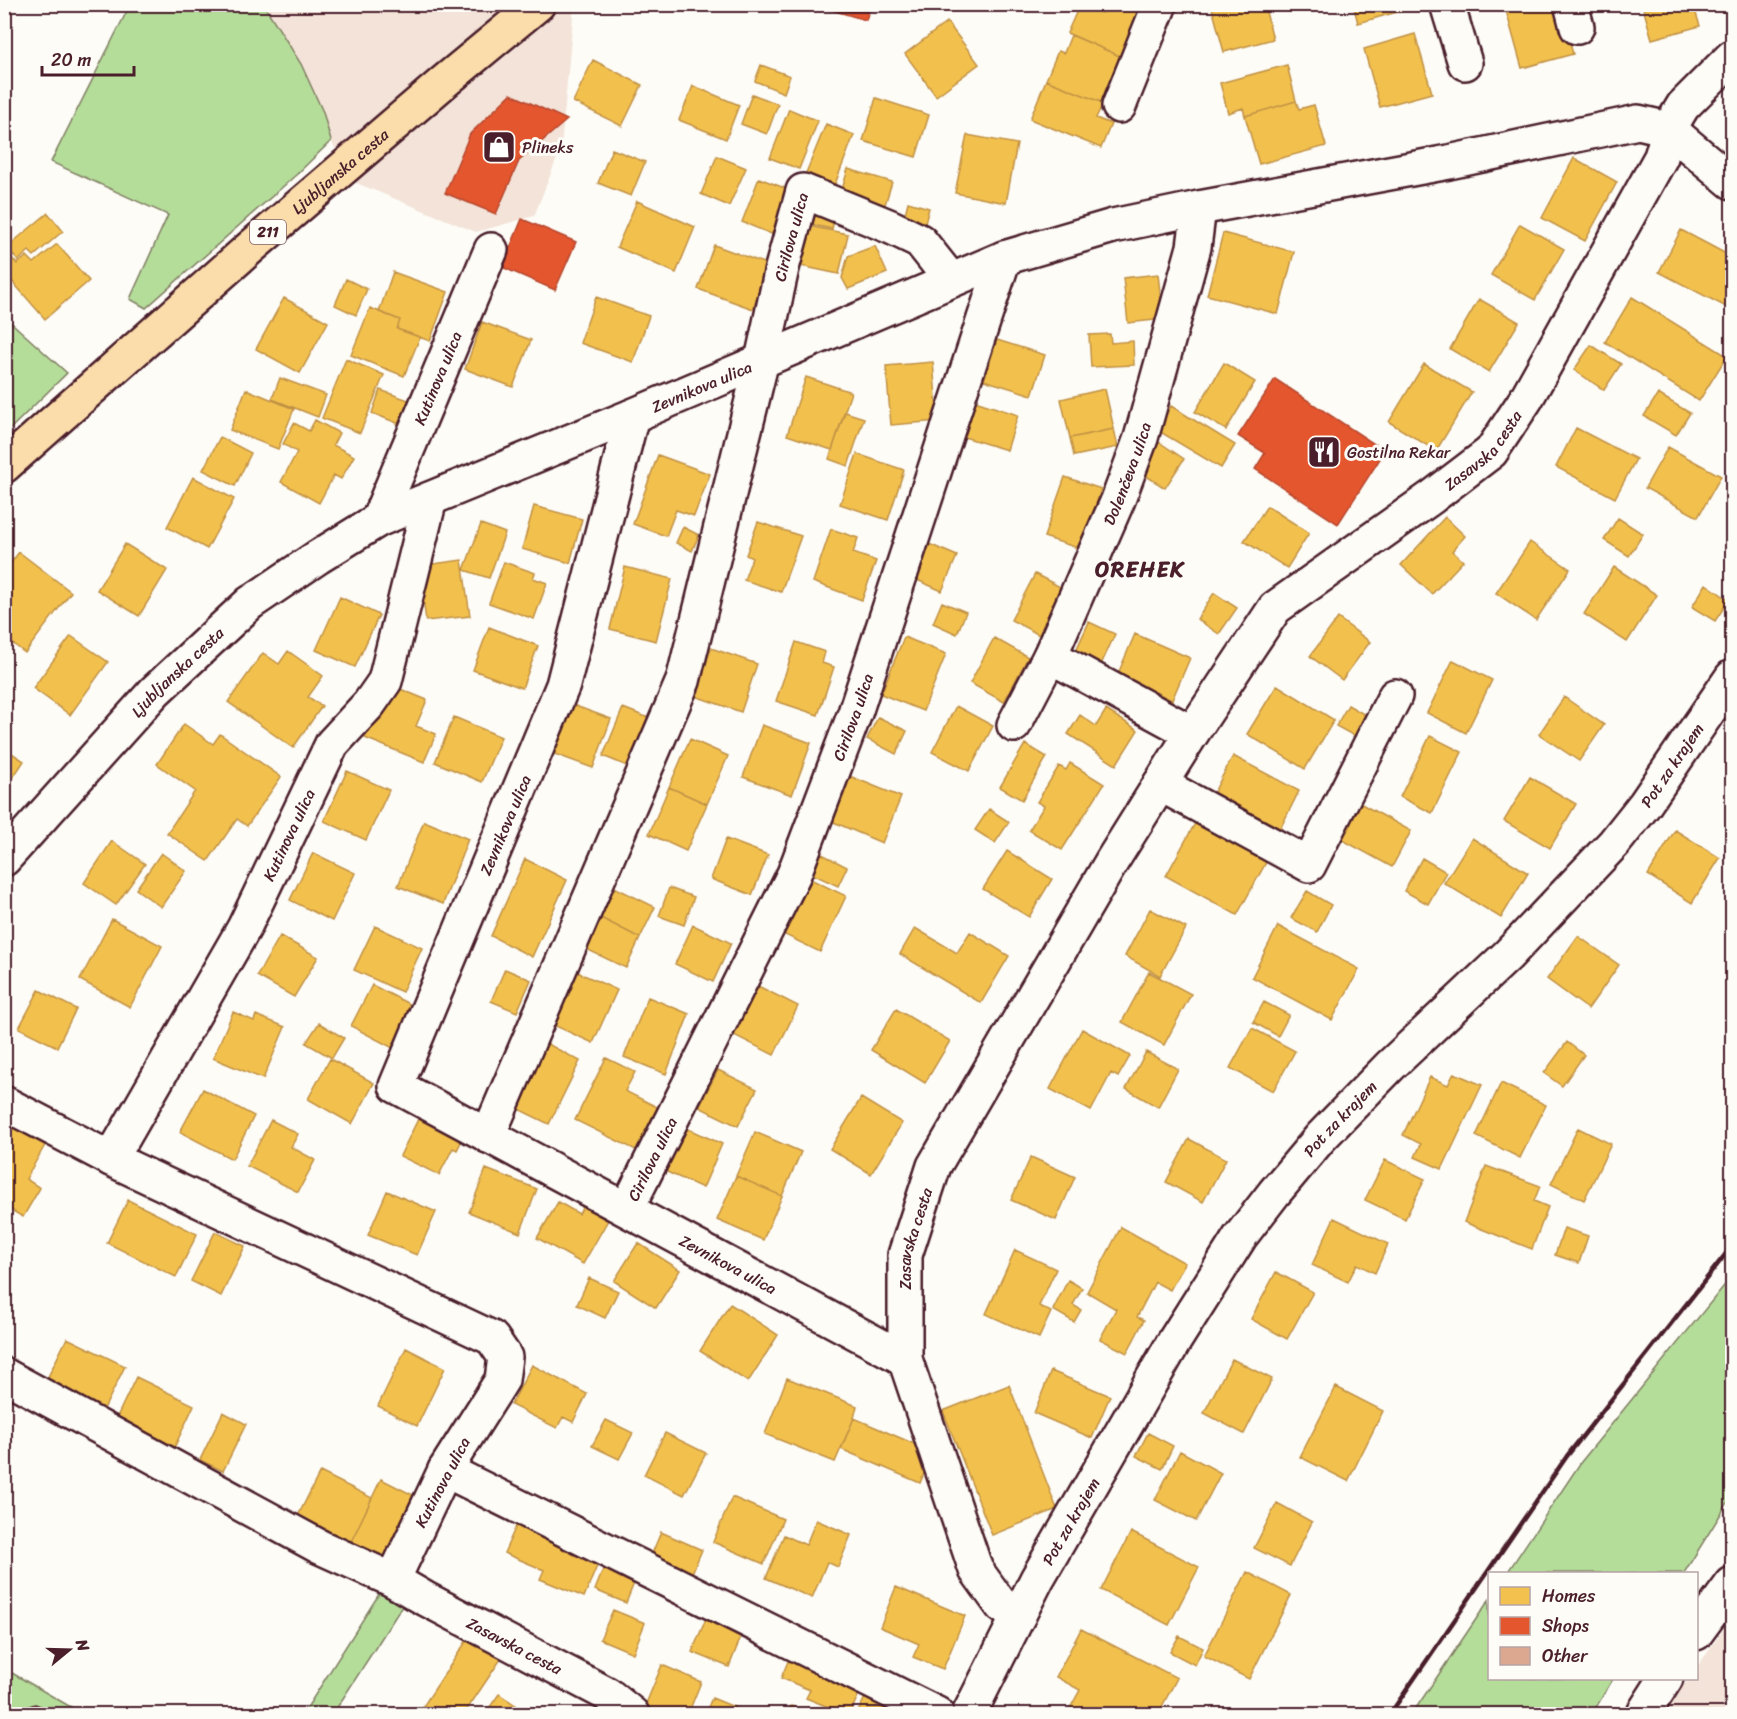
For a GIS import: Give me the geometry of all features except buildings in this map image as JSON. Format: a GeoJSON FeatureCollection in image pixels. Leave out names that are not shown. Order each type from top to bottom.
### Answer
{"type":"FeatureCollection","features":[{"type":"Feature","properties":{"kind":"main road","name":"Ljubljanska cesta"},"geometry":{"type":"LineString","coordinates":[[6,467],[258,240],[538,4]]}},
{"type":"Feature","properties":{"kind":"street"},"geometry":{"type":"LineString","coordinates":[[1119,106],[1160,4]]}},
{"type":"Feature","properties":{"kind":"street"},"geometry":{"type":"LineString","coordinates":[[1447,4],[1465,63]]}},
{"type":"Feature","properties":{"kind":"street","name":"Zasavska cesta"},"geometry":{"type":"LineString","coordinates":[[1019,1615],[1002,1606],[976,1570],[905,1359],[905,1255],[934,1166],[1106,871],[1192,733],[1275,608],[1432,497],[1491,452],[1526,399],[1661,157],[1669,129],[1683,106],[1732,57]]}},
{"type":"Feature","properties":{"kind":"street"},"geometry":{"type":"LineString","coordinates":[[762,360],[1004,258],[1113,226],[1449,162],[1638,122],[1669,129],[1732,182]]}},
{"type":"Feature","properties":{"kind":"street","name":"Cirilova ulica"},"geometry":{"type":"LineString","coordinates":[[762,360],[802,191],[920,241],[951,280]]}},
{"type":"Feature","properties":{"kind":"street","name":"Dolenčeva ulica"},"geometry":{"type":"LineString","coordinates":[[1014,725],[1050,656],[1118,500],[1141,438],[1194,247],[1198,208]]}},
{"type":"Feature","properties":{"kind":"street","name":"Kutinova ulica"},"geometry":{"type":"LineString","coordinates":[[378,520],[490,250]]}},
{"type":"Feature","properties":{"kind":"street","name":"Cirilova ulica"},"geometry":{"type":"LineString","coordinates":[[627,1209],[794,874],[855,712],[1004,258]]}},
{"type":"Feature","properties":{"kind":"street","name":"Zevnikova ulica"},"geometry":{"type":"LineString","coordinates":[[488,1136],[683,681],[762,360]]}},
{"type":"Feature","properties":{"kind":"street","name":"Zevnikova ulica"},"geometry":{"type":"LineString","coordinates":[[762,360],[632,416],[563,685],[396,1086],[905,1359]]}},
{"type":"Feature","properties":{"kind":"street"},"geometry":{"type":"LineString","coordinates":[[378,520],[632,416]]}},
{"type":"Feature","properties":{"kind":"street","name":"Kutinova ulica"},"geometry":{"type":"LineString","coordinates":[[111,1159],[244,928],[332,744],[369,704],[385,681],[430,499]]}},
{"type":"Feature","properties":{"kind":"street","name":"Ljubljanska cesta"},"geometry":{"type":"LineString","coordinates":[[4,859],[155,691],[250,603],[378,520]]}},
{"type":"Feature","properties":{"kind":"street"},"geometry":{"type":"LineString","coordinates":[[1050,656],[1192,733]]}},
{"type":"Feature","properties":{"kind":"street","name":"Pot za krajem"},"geometry":{"type":"LineString","coordinates":[[1019,1615],[1037,1579],[1175,1340],[1240,1237],[1322,1137],[1390,1066],[1508,955],[1614,843],[1645,804],[1732,677]]}},
{"type":"Feature","properties":{"kind":"street"},"geometry":{"type":"LineString","coordinates":[[1160,784],[1309,865],[1395,696]]}},
{"type":"Feature","properties":{"kind":"street","name":"Kutinova ulica"},"geometry":{"type":"LineString","coordinates":[[4,1103],[111,1159],[492,1338],[506,1357],[502,1380],[445,1470],[393,1580]]}},
{"type":"Feature","properties":{"kind":"street"},"geometry":{"type":"LineString","coordinates":[[4,1374],[320,1547],[393,1580]]}},
{"type":"Feature","properties":{"kind":"street"},"geometry":{"type":"LineString","coordinates":[[445,1470],[937,1714]]}},
{"type":"Feature","properties":{"kind":"street","name":"Zasavska cesta"},"geometry":{"type":"LineString","coordinates":[[393,1580],[607,1694],[632,1714]]}},
{"type":"Feature","properties":{"kind":"street"},"geometry":{"type":"LineString","coordinates":[[1698,1630],[1732,1584]]}},
{"type":"Feature","properties":{"kind":"street"},"geometry":{"type":"LineString","coordinates":[[969,1714],[1019,1615]]}},
{"type":"Feature","properties":{"kind":"street"},"geometry":{"type":"LineString","coordinates":[[1643,1714],[1665,1680]]}},
{"type":"Feature","properties":{"kind":"shaded area"},"geometry":{"type":"Polygon","coordinates":[[[264,5],[574,5],[561,148],[534,216],[476,232],[354,182],[331,141],[323,112],[264,5]]]}},
{"type":"Feature","properties":{"kind":"shaded area"},"geometry":{"type":"Polygon","coordinates":[[[1732,1617],[1732,1714],[1664,1714],[1687,1680],[1698,1680],[1698,1666],[1732,1617]]]}},
{"type":"Feature","properties":{"kind":"green space"},"geometry":{"type":"Polygon","coordinates":[[[130,5],[264,5],[301,64],[323,112],[331,141],[146,308],[130,299],[168,215],[51,162],[130,5]]]}},
{"type":"Feature","properties":{"kind":"green space"},"geometry":{"type":"Polygon","coordinates":[[[5,317],[67,373],[5,434],[5,317]]]}},
{"type":"Feature","properties":{"kind":"green space"},"geometry":{"type":"Polygon","coordinates":[[[1732,1276],[1732,1496],[1685,1572],[1508,1572],[1581,1462],[1732,1276]]]}},
{"type":"Feature","properties":{"kind":"green space"},"geometry":{"type":"Polygon","coordinates":[[[379,1594],[406,1600],[333,1714],[303,1714],[379,1594]]]}},
{"type":"Feature","properties":{"kind":"green space"},"geometry":{"type":"Polygon","coordinates":[[[1488,1601],[1488,1680],[1612,1680],[1592,1714],[1412,1714],[1488,1601]]]}},
{"type":"Feature","properties":{"kind":"green space"},"geometry":{"type":"Polygon","coordinates":[[[5,1669],[83,1714],[5,1714],[5,1669]]]}},
{"type":"Feature","properties":{"kind":"railway"},"geometry":{"type":"LineString","coordinates":[[1390,1714],[1567,1456],[1732,1246]]}},
{"type":"Feature","properties":{"kind":"place","name":"Plineks"},"geometry":{"type":"Point","coordinates":[499,147]}},
{"type":"Feature","properties":{"kind":"place","name":"Gostilna Rekar"},"geometry":{"type":"Point","coordinates":[1324,452]}},
{"type":"Feature","properties":{"kind":"district","name":"OREHEK"},"geometry":{"type":"Point","coordinates":[1140,569]}}]}
